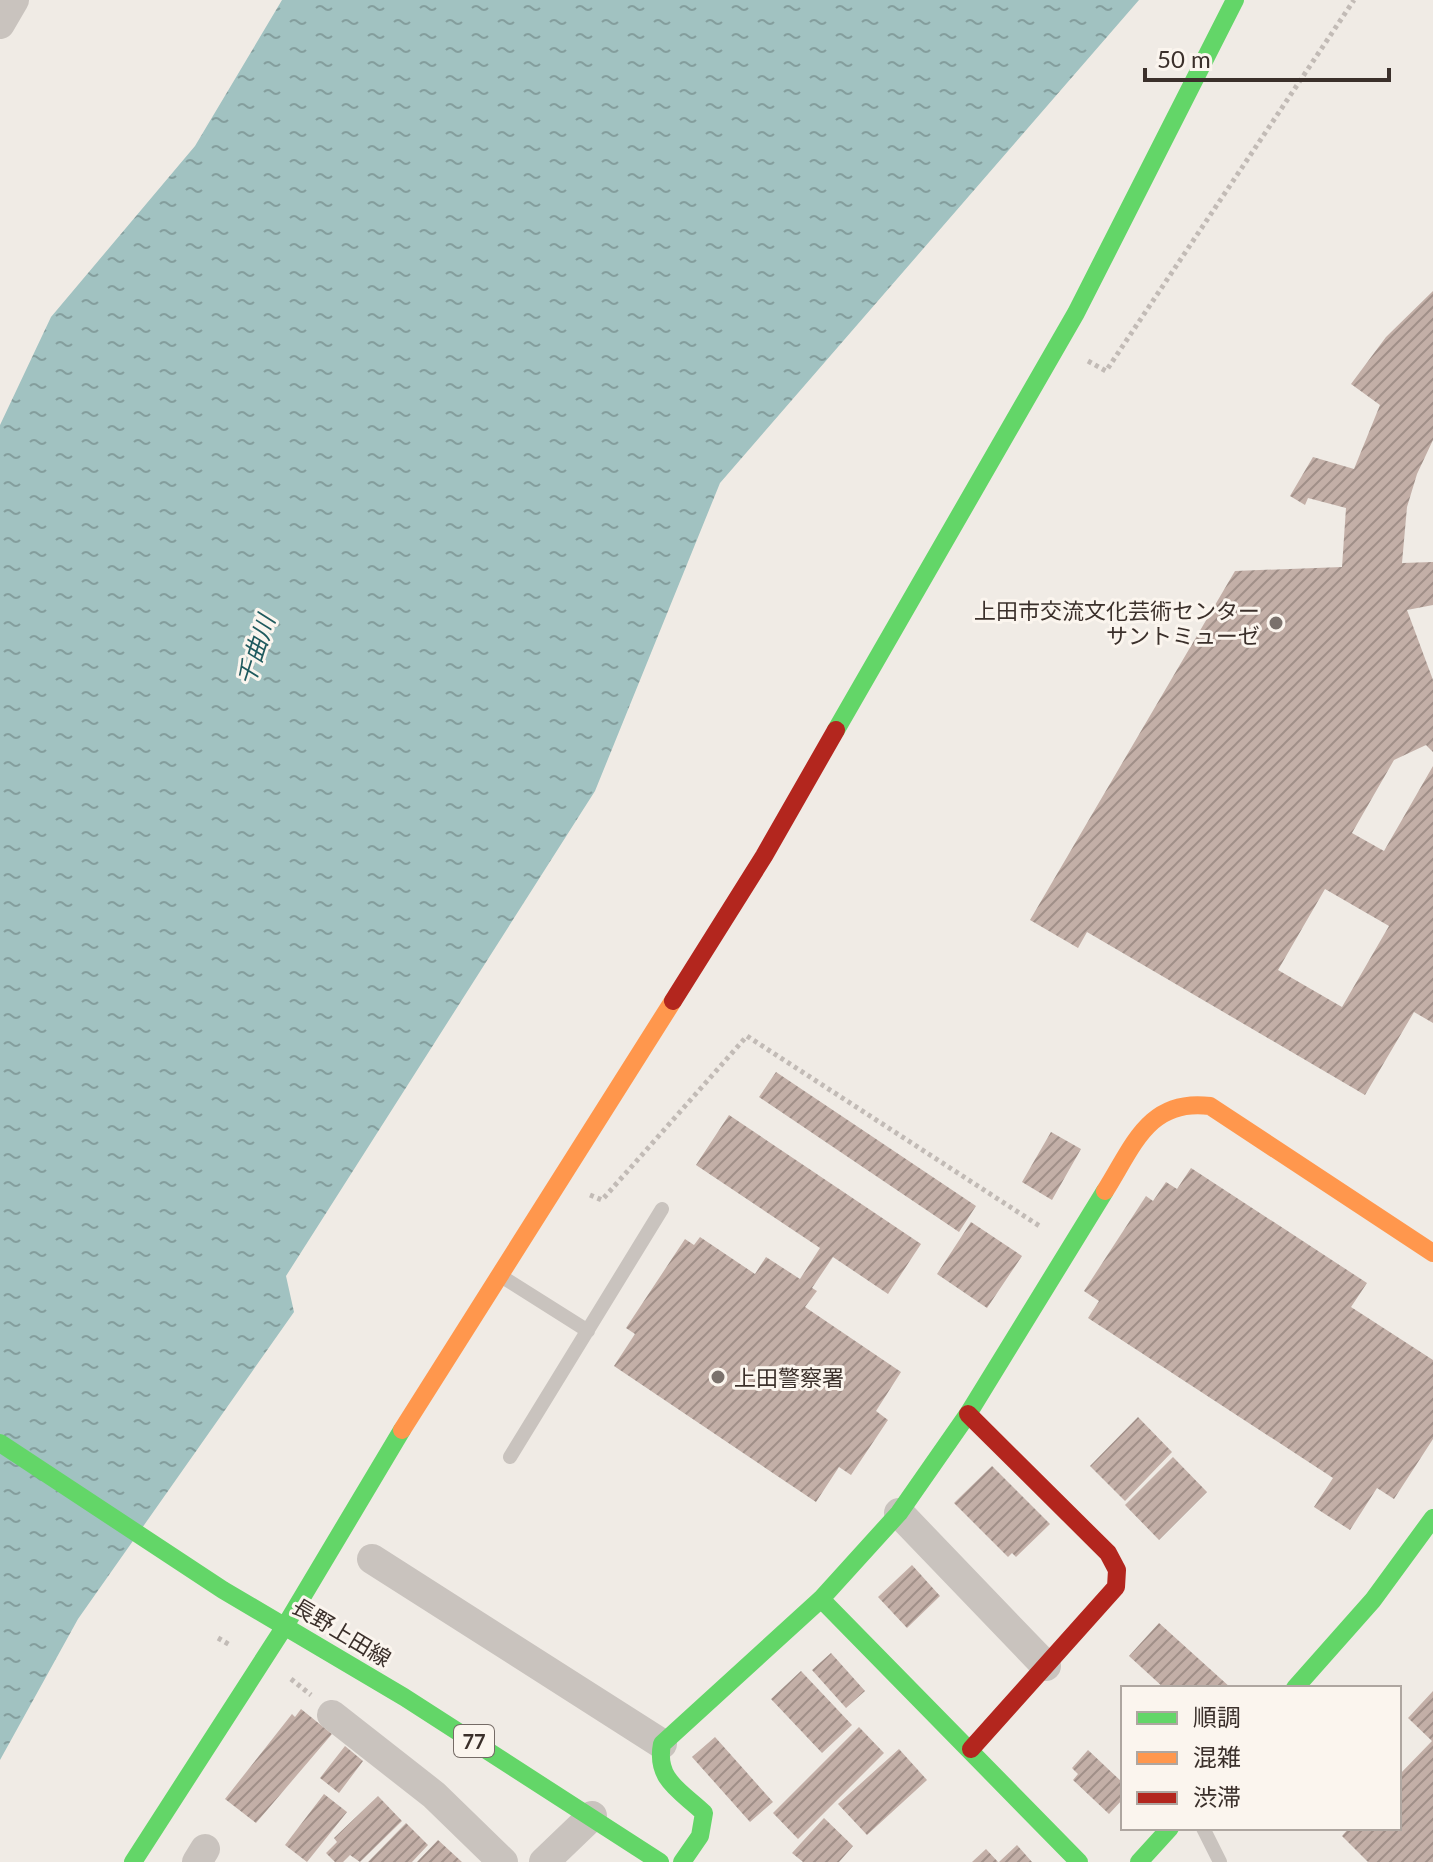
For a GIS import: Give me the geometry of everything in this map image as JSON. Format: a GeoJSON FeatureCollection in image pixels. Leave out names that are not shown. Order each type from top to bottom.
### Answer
{"type":"FeatureCollection","features":[{"type":"Feature","properties":{"kind":"street"},"geometry":{"type":"LineString","coordinates":[[0,24],[14,0]]}},
{"type":"Feature","properties":{"kind":"street"},"geometry":{"type":"LineString","coordinates":[[133,1862],[285,1626],[372,1478],[764,856],[1076,313],[1235,0]]}},
{"type":"Feature","properties":{"kind":"street"},"geometry":{"type":"LineString","coordinates":[[682,1862],[700,1836],[704,1813],[660,1772],[657,1760],[662,1744],[821,1599],[899,1513],[968,1414],[1145,1127],[1171,1105],[1190,1103],[1210,1106],[1433,1253]]}},
{"type":"Feature","properties":{"kind":"street"},"geometry":{"type":"LineString","coordinates":[[968,1414],[1108,1553],[1117,1570],[1116,1587],[971,1749]]}},
{"type":"Feature","properties":{"kind":"street","name":"長野上田線"},"geometry":{"type":"LineString","coordinates":[[0,1443],[223,1590],[592,1816],[660,1862]]}},
{"type":"Feature","properties":{"kind":"street"},"geometry":{"type":"LineString","coordinates":[[899,1513],[1046,1666]]}},
{"type":"Feature","properties":{"kind":"street"},"geometry":{"type":"LineString","coordinates":[[1297,1686],[1373,1600],[1433,1518]]}},
{"type":"Feature","properties":{"kind":"street"},"geometry":{"type":"LineString","coordinates":[[372,1559],[662,1744]]}},
{"type":"Feature","properties":{"kind":"street"},"geometry":{"type":"LineString","coordinates":[[821,1599],[1079,1862]]}},
{"type":"Feature","properties":{"kind":"street"},"geometry":{"type":"LineString","coordinates":[[332,1715],[434,1795],[503,1862]]}},
{"type":"Feature","properties":{"kind":"street"},"geometry":{"type":"LineString","coordinates":[[544,1862],[592,1816]]}},
{"type":"Feature","properties":{"kind":"street"},"geometry":{"type":"LineString","coordinates":[[1139,1862],[1168,1830]]}},
{"type":"Feature","properties":{"kind":"lane"},"geometry":{"type":"LineString","coordinates":[[510,1457],[662,1209]]}},
{"type":"Feature","properties":{"kind":"lane"},"geometry":{"type":"LineString","coordinates":[[500,1275],[588,1331]]}},
{"type":"Feature","properties":{"kind":"lane"},"geometry":{"type":"LineString","coordinates":[[1204,1830],[1220,1862]]}},
{"type":"Feature","properties":{"kind":"path"},"geometry":{"type":"LineString","coordinates":[[1082,358],[1106,371],[1354,0]]}},
{"type":"Feature","properties":{"kind":"path"},"geometry":{"type":"LineString","coordinates":[[582,1190],[602,1200],[747,1036],[1052,1234]]}},
{"type":"Feature","properties":{"kind":"water","name":"千曲川"},"geometry":{"type":"Polygon","coordinates":[[[282,0],[1139,0],[720,483],[595,791],[286,1276],[294,1312],[78,1619],[0,1760],[0,425],[51,317],[195,146],[282,0]]]}},
{"type":"Feature","properties":{"kind":"building"},"geometry":{"type":"Polygon","coordinates":[[[1433,291],[1433,440],[1417,474],[1407,507],[1402,563],[1433,562],[1433,605],[1407,610],[1433,680],[1433,752],[1426,745],[1394,760],[1352,833],[1384,851],[1433,766],[1433,1023],[1414,1012],[1365,1095],[1087,932],[1078,948],[1030,920],[1235,571],[1342,567],[1346,508],[1308,498],[1305,505],[1290,496],[1313,457],[1354,469],[1380,405],[1351,384],[1386,337],[1433,291]],[[1325,889],[1278,970],[1342,1007],[1389,926],[1325,889]]]}},
{"type":"Feature","properties":{"kind":"building"},"geometry":{"type":"Polygon","coordinates":[[[776,1072],[976,1206],[959,1232],[759,1097],[776,1072]]]}},
{"type":"Feature","properties":{"kind":"building"},"geometry":{"type":"Polygon","coordinates":[[[729,1115],[921,1244],[888,1294],[833,1257],[812,1288],[817,1291],[805,1307],[901,1372],[876,1411],[888,1420],[851,1475],[839,1467],[816,1502],[614,1366],[635,1334],[626,1328],[685,1239],[694,1245],[700,1237],[755,1274],[766,1257],[800,1279],[820,1248],[696,1165],[729,1115]]]}},
{"type":"Feature","properties":{"kind":"building"},"geometry":{"type":"Polygon","coordinates":[[[1051,1132],[1081,1149],[1052,1200],[1022,1182],[1051,1132]]]}},
{"type":"Feature","properties":{"kind":"building"},"geometry":{"type":"Polygon","coordinates":[[[1191,1168],[1367,1283],[1351,1307],[1433,1360],[1433,1439],[1394,1499],[1377,1488],[1350,1530],[1314,1507],[1333,1478],[1088,1318],[1099,1301],[1084,1291],[1146,1196],[1153,1201],[1166,1182],[1177,1189],[1191,1168]]]}},
{"type":"Feature","properties":{"kind":"building"},"geometry":{"type":"Polygon","coordinates":[[[971,1222],[1022,1256],[987,1308],[937,1274],[971,1222]]]}},
{"type":"Feature","properties":{"kind":"building"},"geometry":{"type":"Polygon","coordinates":[[[1138,1417],[1172,1452],[1125,1501],[1090,1466],[1138,1417]]]}},
{"type":"Feature","properties":{"kind":"building"},"geometry":{"type":"Polygon","coordinates":[[[1173,1457],[1207,1492],[1159,1540],[1125,1505],[1173,1457]]]}},
{"type":"Feature","properties":{"kind":"building"},"geometry":{"type":"Polygon","coordinates":[[[992,1466],[1050,1524],[1016,1557],[1012,1553],[1008,1557],[954,1503],[992,1466]]]}},
{"type":"Feature","properties":{"kind":"building"},"geometry":{"type":"Polygon","coordinates":[[[912,1565],[940,1596],[907,1628],[878,1597],[912,1565]]]}},
{"type":"Feature","properties":{"kind":"building"},"geometry":{"type":"Polygon","coordinates":[[[1159,1623],[1229,1686],[1162,1686],[1129,1656],[1159,1623]]]}},
{"type":"Feature","properties":{"kind":"building"},"geometry":{"type":"Polygon","coordinates":[[[831,1653],[865,1691],[846,1708],[812,1670],[831,1653]]]}},
{"type":"Feature","properties":{"kind":"building"},"geometry":{"type":"Polygon","coordinates":[[[801,1671],[852,1725],[822,1753],[771,1699],[801,1671]]]}},
{"type":"Feature","properties":{"kind":"building"},"geometry":{"type":"Polygon","coordinates":[[[1433,1691],[1433,1862],[1368,1862],[1342,1836],[1347,1830],[1401,1830],[1401,1773],[1432,1741],[1408,1718],[1433,1691]]]}},
{"type":"Feature","properties":{"kind":"building"},"geometry":{"type":"Polygon","coordinates":[[[301,1709],[332,1734],[256,1823],[225,1799],[292,1714],[295,1717],[301,1709]]]}},
{"type":"Feature","properties":{"kind":"building"},"geometry":{"type":"Polygon","coordinates":[[[859,1727],[884,1753],[798,1839],[773,1813],[859,1727]]]}},
{"type":"Feature","properties":{"kind":"building"},"geometry":{"type":"Polygon","coordinates":[[[715,1737],[773,1802],[750,1822],[692,1757],[715,1737]]]}},
{"type":"Feature","properties":{"kind":"building"},"geometry":{"type":"Polygon","coordinates":[[[345,1746],[363,1761],[339,1793],[320,1778],[345,1746]]]}},
{"type":"Feature","properties":{"kind":"building"},"geometry":{"type":"Polygon","coordinates":[[[899,1749],[927,1780],[867,1835],[838,1804],[899,1749]]]}},
{"type":"Feature","properties":{"kind":"building"},"geometry":{"type":"Polygon","coordinates":[[[1088,1750],[1121,1781],[1121,1801],[1109,1814],[1073,1780],[1078,1774],[1072,1768],[1088,1750]]]}},
{"type":"Feature","properties":{"kind":"building"},"geometry":{"type":"Polygon","coordinates":[[[324,1794],[347,1812],[307,1862],[285,1845],[324,1794]]]}},
{"type":"Feature","properties":{"kind":"building"},"geometry":{"type":"Polygon","coordinates":[[[378,1796],[402,1821],[360,1862],[350,1855],[343,1862],[335,1862],[326,1853],[337,1842],[334,1838],[378,1796]]]}},
{"type":"Feature","properties":{"kind":"building"},"geometry":{"type":"Polygon","coordinates":[[[824,1818],[853,1846],[839,1862],[803,1862],[792,1853],[824,1818]]]}},
{"type":"Feature","properties":{"kind":"building"},"geometry":{"type":"Polygon","coordinates":[[[406,1823],[428,1845],[412,1862],[368,1862],[406,1823]]]}},
{"type":"Feature","properties":{"kind":"building"},"geometry":{"type":"Polygon","coordinates":[[[438,1840],[462,1862],[417,1862],[438,1840]]]}},
{"type":"Feature","properties":{"kind":"building"},"geometry":{"type":"Polygon","coordinates":[[[1017,1845],[1032,1862],[999,1862],[1017,1845]]]}},
{"type":"Feature","properties":{"kind":"building"},"geometry":{"type":"Polygon","coordinates":[[[986,1849],[998,1862],[972,1862],[986,1849]]]}},
{"type":"Feature","properties":{"kind":"traffic: fast"},"geometry":{"type":"LineString","coordinates":[[836,730],[1076,313],[1235,0]]}},
{"type":"Feature","properties":{"kind":"traffic: fast"},"geometry":{"type":"LineString","coordinates":[[682,1862],[700,1836],[704,1813],[666,1776],[662,1767],[662,1744],[821,1599],[899,1513],[968,1414],[1105,1191]]}},
{"type":"Feature","properties":{"kind":"traffic: fast"},"geometry":{"type":"LineString","coordinates":[[133,1862],[285,1626],[402,1430]]}},
{"type":"Feature","properties":{"kind":"traffic: fast"},"geometry":{"type":"LineString","coordinates":[[0,1443],[223,1590],[404,1697],[660,1862]]}},
{"type":"Feature","properties":{"kind":"traffic: fast"},"geometry":{"type":"LineString","coordinates":[[1297,1686],[1373,1600],[1433,1518]]}},
{"type":"Feature","properties":{"kind":"traffic: fast"},"geometry":{"type":"LineString","coordinates":[[821,1599],[1079,1862]]}},
{"type":"Feature","properties":{"kind":"traffic: fast"},"geometry":{"type":"LineString","coordinates":[[1139,1862],[1168,1830]]}},
{"type":"Feature","properties":{"kind":"traffic: slow"},"geometry":{"type":"LineString","coordinates":[[402,1430],[673,1001]]}},
{"type":"Feature","properties":{"kind":"traffic: slow"},"geometry":{"type":"LineString","coordinates":[[1105,1191],[1134,1143],[1157,1118],[1171,1110],[1210,1106],[1433,1253]]}},
{"type":"Feature","properties":{"kind":"traffic: jam"},"geometry":{"type":"LineString","coordinates":[[673,1001],[764,856],[836,730]]}},
{"type":"Feature","properties":{"kind":"traffic: jam"},"geometry":{"type":"LineString","coordinates":[[968,1414],[1108,1553],[1117,1570],[1116,1587],[971,1749]]}},
{"type":"Feature","properties":{"kind":"place","name":"上田市交流文化芸術センター サントミューゼ"},"geometry":{"type":"Point","coordinates":[1276,623]}},
{"type":"Feature","properties":{"kind":"place","name":"上田警察署"},"geometry":{"type":"Point","coordinates":[718,1377]}}]}
